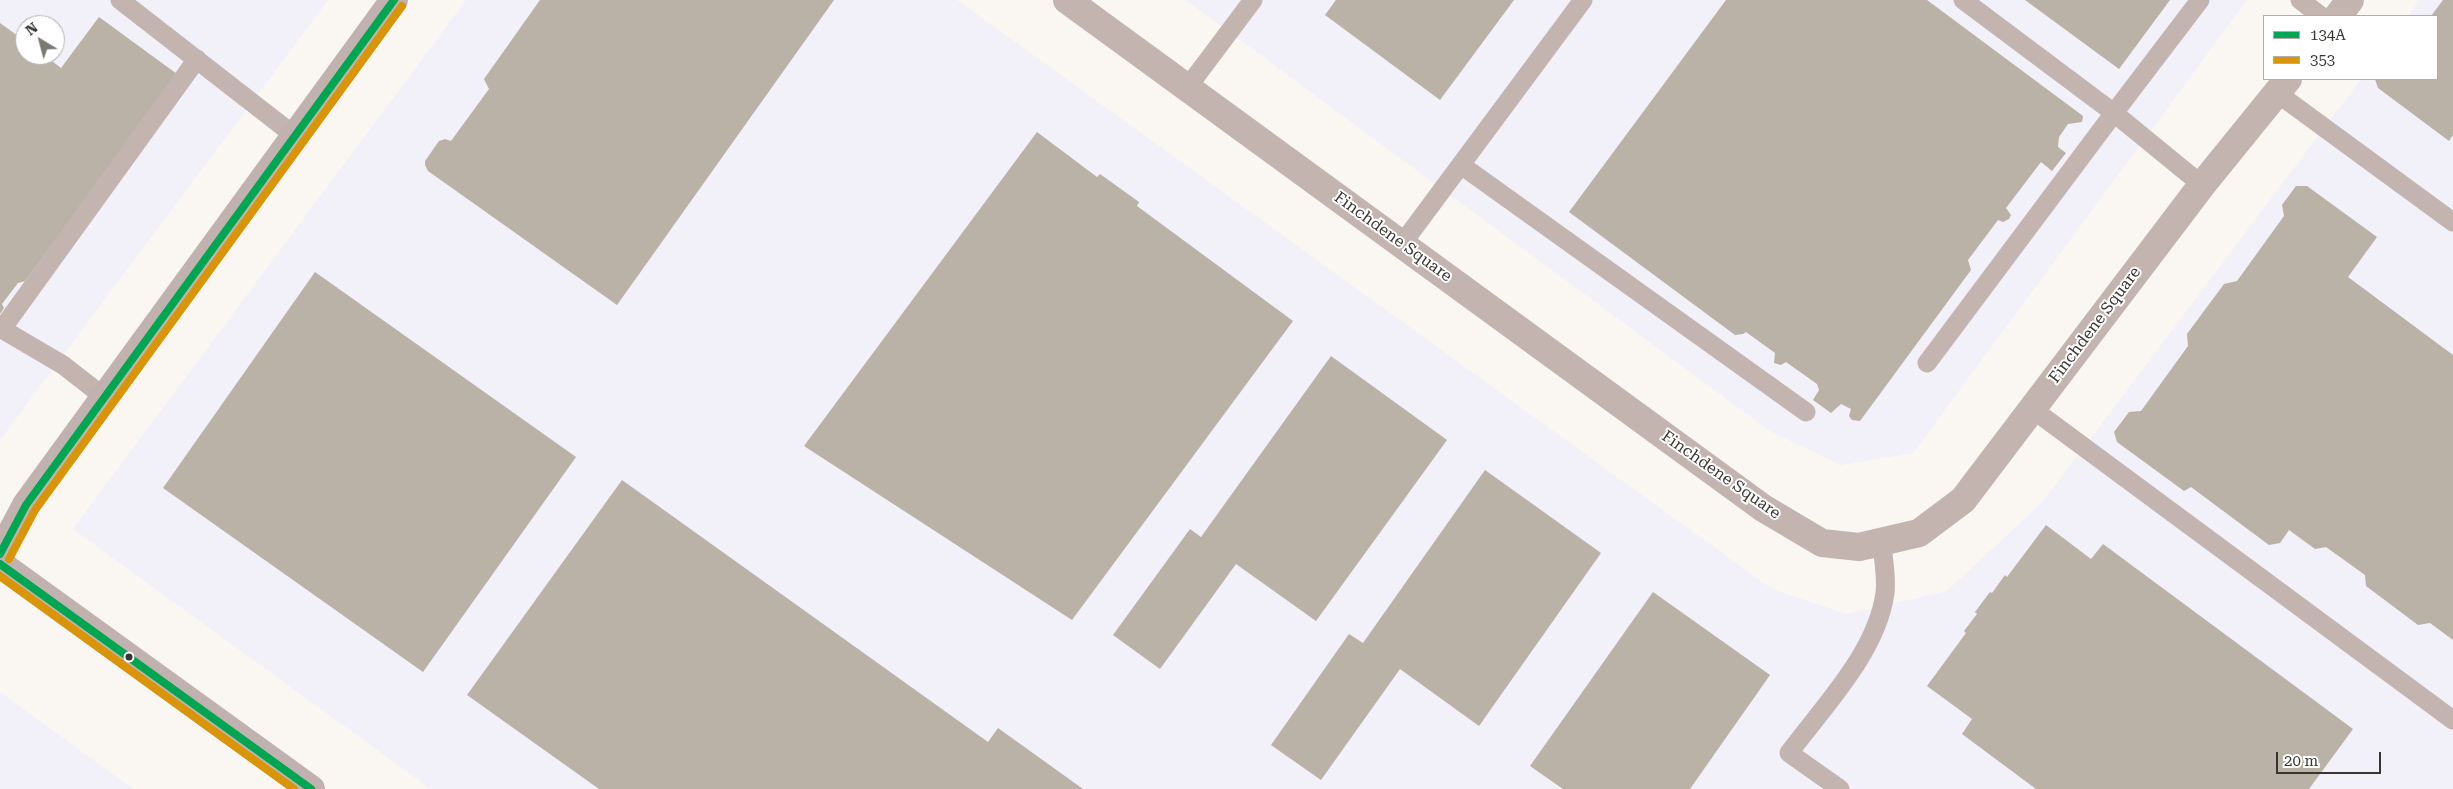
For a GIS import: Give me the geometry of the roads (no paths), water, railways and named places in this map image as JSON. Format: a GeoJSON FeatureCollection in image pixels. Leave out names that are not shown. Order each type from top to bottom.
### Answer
{"type":"FeatureCollection","features":[{"type":"Feature","properties":{"kind":"street"},"geometry":{"type":"LineString","coordinates":[[0,554],[26,505],[394,0]]}},
{"type":"Feature","properties":{"kind":"street","name":"Finchdene Square"},"geometry":{"type":"LineString","coordinates":[[1067,0],[1763,508],[1822,543],[1859,547],[1919,533],[1963,500],[2202,185],[2282,86]]}},
{"type":"Feature","properties":{"kind":"street"},"geometry":{"type":"LineString","coordinates":[[2339,15],[2350,0]]}},
{"type":"Feature","properties":{"kind":"street"},"geometry":{"type":"LineString","coordinates":[[0,564],[312,789]]}},
{"type":"Feature","properties":{"kind":"lane"},"geometry":{"type":"LineString","coordinates":[[120,0],[295,136]]}},
{"type":"Feature","properties":{"kind":"lane"},"geometry":{"type":"LineString","coordinates":[[1187,88],[1253,0]]}},
{"type":"Feature","properties":{"kind":"lane"},"geometry":{"type":"LineString","coordinates":[[1402,244],[1583,0]]}},
{"type":"Feature","properties":{"kind":"lane"},"geometry":{"type":"LineString","coordinates":[[1963,0],[2114,113],[2202,185]]}},
{"type":"Feature","properties":{"kind":"lane"},"geometry":{"type":"LineString","coordinates":[[1927,363],[2200,0]]}},
{"type":"Feature","properties":{"kind":"lane"},"geometry":{"type":"LineString","coordinates":[[2300,0],[2320,15]]}},
{"type":"Feature","properties":{"kind":"lane"},"geometry":{"type":"LineString","coordinates":[[104,397],[63,365],[1,329],[197,59]]}},
{"type":"Feature","properties":{"kind":"lane"},"geometry":{"type":"LineString","coordinates":[[2282,86],[2453,222]]}},
{"type":"Feature","properties":{"kind":"lane"},"geometry":{"type":"LineString","coordinates":[[1461,165],[1806,412]]}},
{"type":"Feature","properties":{"kind":"lane"},"geometry":{"type":"LineString","coordinates":[[2031,408],[2453,720]]}},
{"type":"Feature","properties":{"kind":"lane"},"geometry":{"type":"LineString","coordinates":[[1840,789],[1789,753],[1860,658],[1879,622],[1885,591],[1882,543]]}}]}
